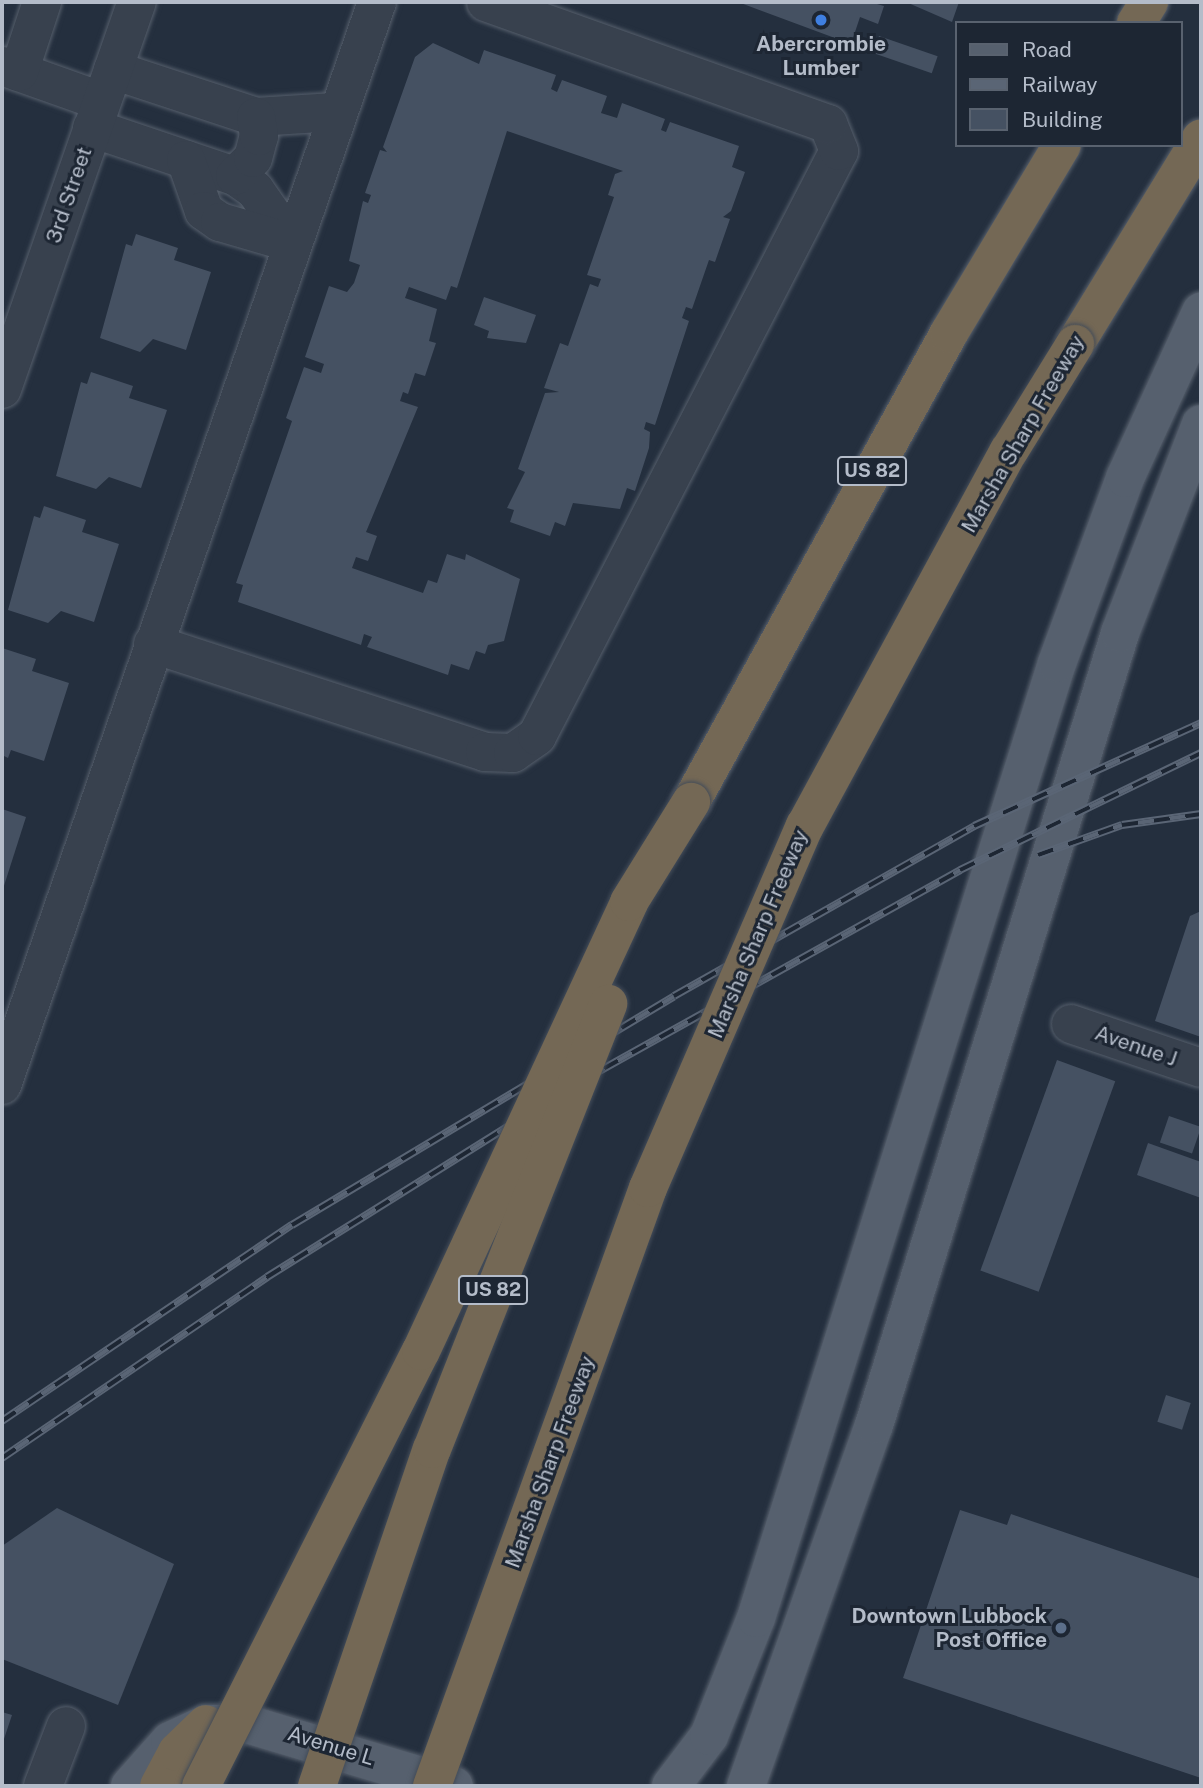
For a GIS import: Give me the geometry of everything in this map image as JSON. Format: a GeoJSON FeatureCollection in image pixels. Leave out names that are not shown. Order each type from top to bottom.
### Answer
{"type":"FeatureCollection","features":[{"type":"Feature","properties":{"kind":"highway"},"geometry":{"type":"LineString","coordinates":[[1137,21],[1149,2]]}},
{"type":"Feature","properties":{"kind":"highway","name":"Marsha Sharp Freeway"},"geometry":{"type":"LineString","coordinates":[[432,1786],[648,1188],[804,825],[1009,451],[1201,138]]}},
{"type":"Feature","properties":{"kind":"highway","name":"US 82"},"geometry":{"type":"LineString","coordinates":[[317,1786],[432,1449],[691,802],[949,333],[1061,147]]}},
{"type":"Feature","properties":{"kind":"highway"},"geometry":{"type":"LineString","coordinates":[[1075,344],[1201,167]]}},
{"type":"Feature","properties":{"kind":"highway"},"geometry":{"type":"LineString","coordinates":[[201,1786],[421,1351],[629,902],[691,802]]}},
{"type":"Feature","properties":{"kind":"highway"},"geometry":{"type":"LineString","coordinates":[[452,1786],[495,1614]]}},
{"type":"Feature","properties":{"kind":"highway"},"geometry":{"type":"LineString","coordinates":[[159,1786],[177,1752],[205,1724]]}},
{"type":"Feature","properties":{"kind":"main road"},"geometry":{"type":"LineString","coordinates":[[671,1786],[709,1736],[757,1618],[1057,663],[1125,478],[1201,312]]}},
{"type":"Feature","properties":{"kind":"main road"},"geometry":{"type":"LineString","coordinates":[[750,1779],[874,1425],[1115,646],[1201,424]]}},
{"type":"Feature","properties":{"kind":"main road"},"geometry":{"type":"LineString","coordinates":[[130,1786],[170,1741],[205,1724]]}},
{"type":"Feature","properties":{"kind":"main road","name":"Avenue L"},"geometry":{"type":"LineString","coordinates":[[205,1724],[293,1733],[452,1786]]}},
{"type":"Feature","properties":{"kind":"street"},"geometry":{"type":"LineString","coordinates":[[42,2],[11,69],[102,100],[256,117],[335,112]]}},
{"type":"Feature","properties":{"kind":"street","name":"3rd Street"},"geometry":{"type":"LineString","coordinates":[[2,389],[137,2]]}},
{"type":"Feature","properties":{"kind":"street"},"geometry":{"type":"LineString","coordinates":[[2,1085],[335,112],[377,2]]}},
{"type":"Feature","properties":{"kind":"street"},"geometry":{"type":"LineString","coordinates":[[153,644],[485,752],[521,748],[537,736],[839,151],[828,124],[486,2]]}},
{"type":"Feature","properties":{"kind":"street"},"geometry":{"type":"LineString","coordinates":[[102,100],[186,160],[235,176],[255,190],[292,243]]}},
{"type":"Feature","properties":{"kind":"street"},"geometry":{"type":"LineString","coordinates":[[235,176],[253,158],[259,136],[256,117]]}},
{"type":"Feature","properties":{"kind":"street"},"geometry":{"type":"LineString","coordinates":[[186,160],[204,211],[220,222],[292,243]]}},
{"type":"Feature","properties":{"kind":"street","name":"Avenue J"},"geometry":{"type":"LineString","coordinates":[[1072,1024],[1201,1068]]}},
{"type":"Feature","properties":{"kind":"street"},"geometry":{"type":"LineString","coordinates":[[43,1786],[66,1726]]}},
{"type":"Feature","properties":{"kind":"building","name":"Abercrombie Lumber"},"geometry":{"type":"Polygon","coordinates":[[[738,2],[870,2],[884,6],[878,24],[860,17],[851,44],[738,2]]]}},
{"type":"Feature","properties":{"kind":"building"},"geometry":{"type":"Polygon","coordinates":[[[906,2],[959,2],[952,22],[906,2]]]}},
{"type":"Feature","properties":{"kind":"building"},"geometry":{"type":"Polygon","coordinates":[[[879,36],[938,56],[932,73],[873,53],[879,36]]]}},
{"type":"Feature","properties":{"kind":"building"},"geometry":{"type":"Polygon","coordinates":[[[433,43],[479,64],[484,50],[556,75],[551,89],[557,92],[562,80],[607,96],[601,113],[617,118],[622,103],[665,119],[661,130],[666,132],[670,122],[739,146],[732,167],[745,172],[731,211],[723,217],[730,219],[715,262],[709,260],[692,309],[686,307],[682,318],[689,321],[655,425],[646,422],[644,429],[650,432],[649,448],[635,491],[627,488],[620,509],[573,503],[565,526],[555,522],[550,536],[510,522],[514,510],[507,508],[525,472],[518,469],[545,393],[559,392],[544,388],[560,343],[568,346],[590,284],[598,287],[601,279],[587,275],[614,197],[608,195],[615,174],[623,171],[507,131],[457,288],[451,286],[446,300],[409,287],[405,298],[437,309],[429,341],[436,343],[425,376],[415,373],[408,394],[403,392],[400,401],[418,407],[366,532],[377,536],[368,561],[356,557],[352,568],[423,593],[428,580],[437,583],[447,554],[465,560],[466,554],[520,579],[504,641],[488,645],[485,654],[476,651],[469,670],[451,664],[448,675],[367,647],[372,637],[364,634],[361,645],[238,602],[243,585],[236,583],[292,421],[286,418],[304,367],[321,373],[324,364],[305,357],[329,286],[347,292],[354,283],[360,265],[349,261],[363,201],[368,203],[371,195],[365,193],[380,150],[387,152],[383,147],[415,57],[433,43]]]}},
{"type":"Feature","properties":{"kind":"building"},"geometry":{"type":"Polygon","coordinates":[[[136,234],[178,248],[174,260],[211,272],[186,350],[153,339],[140,352],[100,338],[126,244],[132,246],[136,234]]]}},
{"type":"Feature","properties":{"kind":"building"},"geometry":{"type":"Polygon","coordinates":[[[484,297],[536,315],[526,343],[487,338],[489,331],[474,325],[484,297]]]}},
{"type":"Feature","properties":{"kind":"building"},"geometry":{"type":"Polygon","coordinates":[[[91,372],[133,386],[129,398],[167,410],[141,488],[109,477],[96,489],[56,476],[81,382],[87,384],[91,372]]]}},
{"type":"Feature","properties":{"kind":"building"},"geometry":{"type":"Polygon","coordinates":[[[44,506],[86,520],[82,532],[119,544],[94,622],[61,611],[48,623],[8,610],[34,516],[40,518],[44,506]]]}},
{"type":"Feature","properties":{"kind":"building"},"geometry":{"type":"Polygon","coordinates":[[[2,648],[36,659],[32,671],[69,683],[44,761],[11,750],[8,758],[2,755],[2,648]]]}},
{"type":"Feature","properties":{"kind":"building"},"geometry":{"type":"Polygon","coordinates":[[[2,809],[26,817],[2,892],[2,809]]]}},
{"type":"Feature","properties":{"kind":"building"},"geometry":{"type":"Polygon","coordinates":[[[1201,911],[1201,1037],[1155,1021],[1190,916],[1201,911]]]}},
{"type":"Feature","properties":{"kind":"building"},"geometry":{"type":"Polygon","coordinates":[[[1057,1060],[1115,1081],[1039,1292],[980,1270],[1057,1060]]]}},
{"type":"Feature","properties":{"kind":"building"},"geometry":{"type":"Polygon","coordinates":[[[1169,1116],[1201,1127],[1192,1154],[1160,1142],[1169,1116]]]}},
{"type":"Feature","properties":{"kind":"building"},"geometry":{"type":"Polygon","coordinates":[[[1148,1143],[1201,1162],[1201,1198],[1137,1175],[1148,1143]]]}},
{"type":"Feature","properties":{"kind":"building"},"geometry":{"type":"Polygon","coordinates":[[[1166,1395],[1191,1403],[1182,1430],[1157,1422],[1166,1395]]]}},
{"type":"Feature","properties":{"kind":"building"},"geometry":{"type":"Polygon","coordinates":[[[57,1508],[174,1564],[118,1705],[2,1659],[2,1546],[57,1508]]]}},
{"type":"Feature","properties":{"kind":"building","name":"Downtown Lubbock Post Office"},"geometry":{"type":"Polygon","coordinates":[[[960,1510],[1007,1525],[1011,1514],[1201,1579],[1201,1778],[903,1678],[960,1510]]]}},
{"type":"Feature","properties":{"kind":"building"},"geometry":{"type":"Polygon","coordinates":[[[2,1712],[12,1715],[2,1745],[2,1712]]]}},
{"type":"Feature","properties":{"kind":"railway"},"geometry":{"type":"LineString","coordinates":[[2,1421],[292,1225],[674,996],[974,826],[1201,723]]}},
{"type":"Feature","properties":{"kind":"railway"},"geometry":{"type":"LineString","coordinates":[[2,1458],[267,1277],[576,1084],[960,870],[1201,753]]}},
{"type":"Feature","properties":{"kind":"railway"},"geometry":{"type":"LineString","coordinates":[[1038,855],[1122,825],[1201,814]]}},
{"type":"Feature","properties":{"kind":"place","name":"Abercrombie Lumber"},"geometry":{"type":"Point","coordinates":[821,20]}},
{"type":"Feature","properties":{"kind":"place","name":"Downtown Lubbock Post Office"},"geometry":{"type":"Point","coordinates":[1061,1628]}}]}
